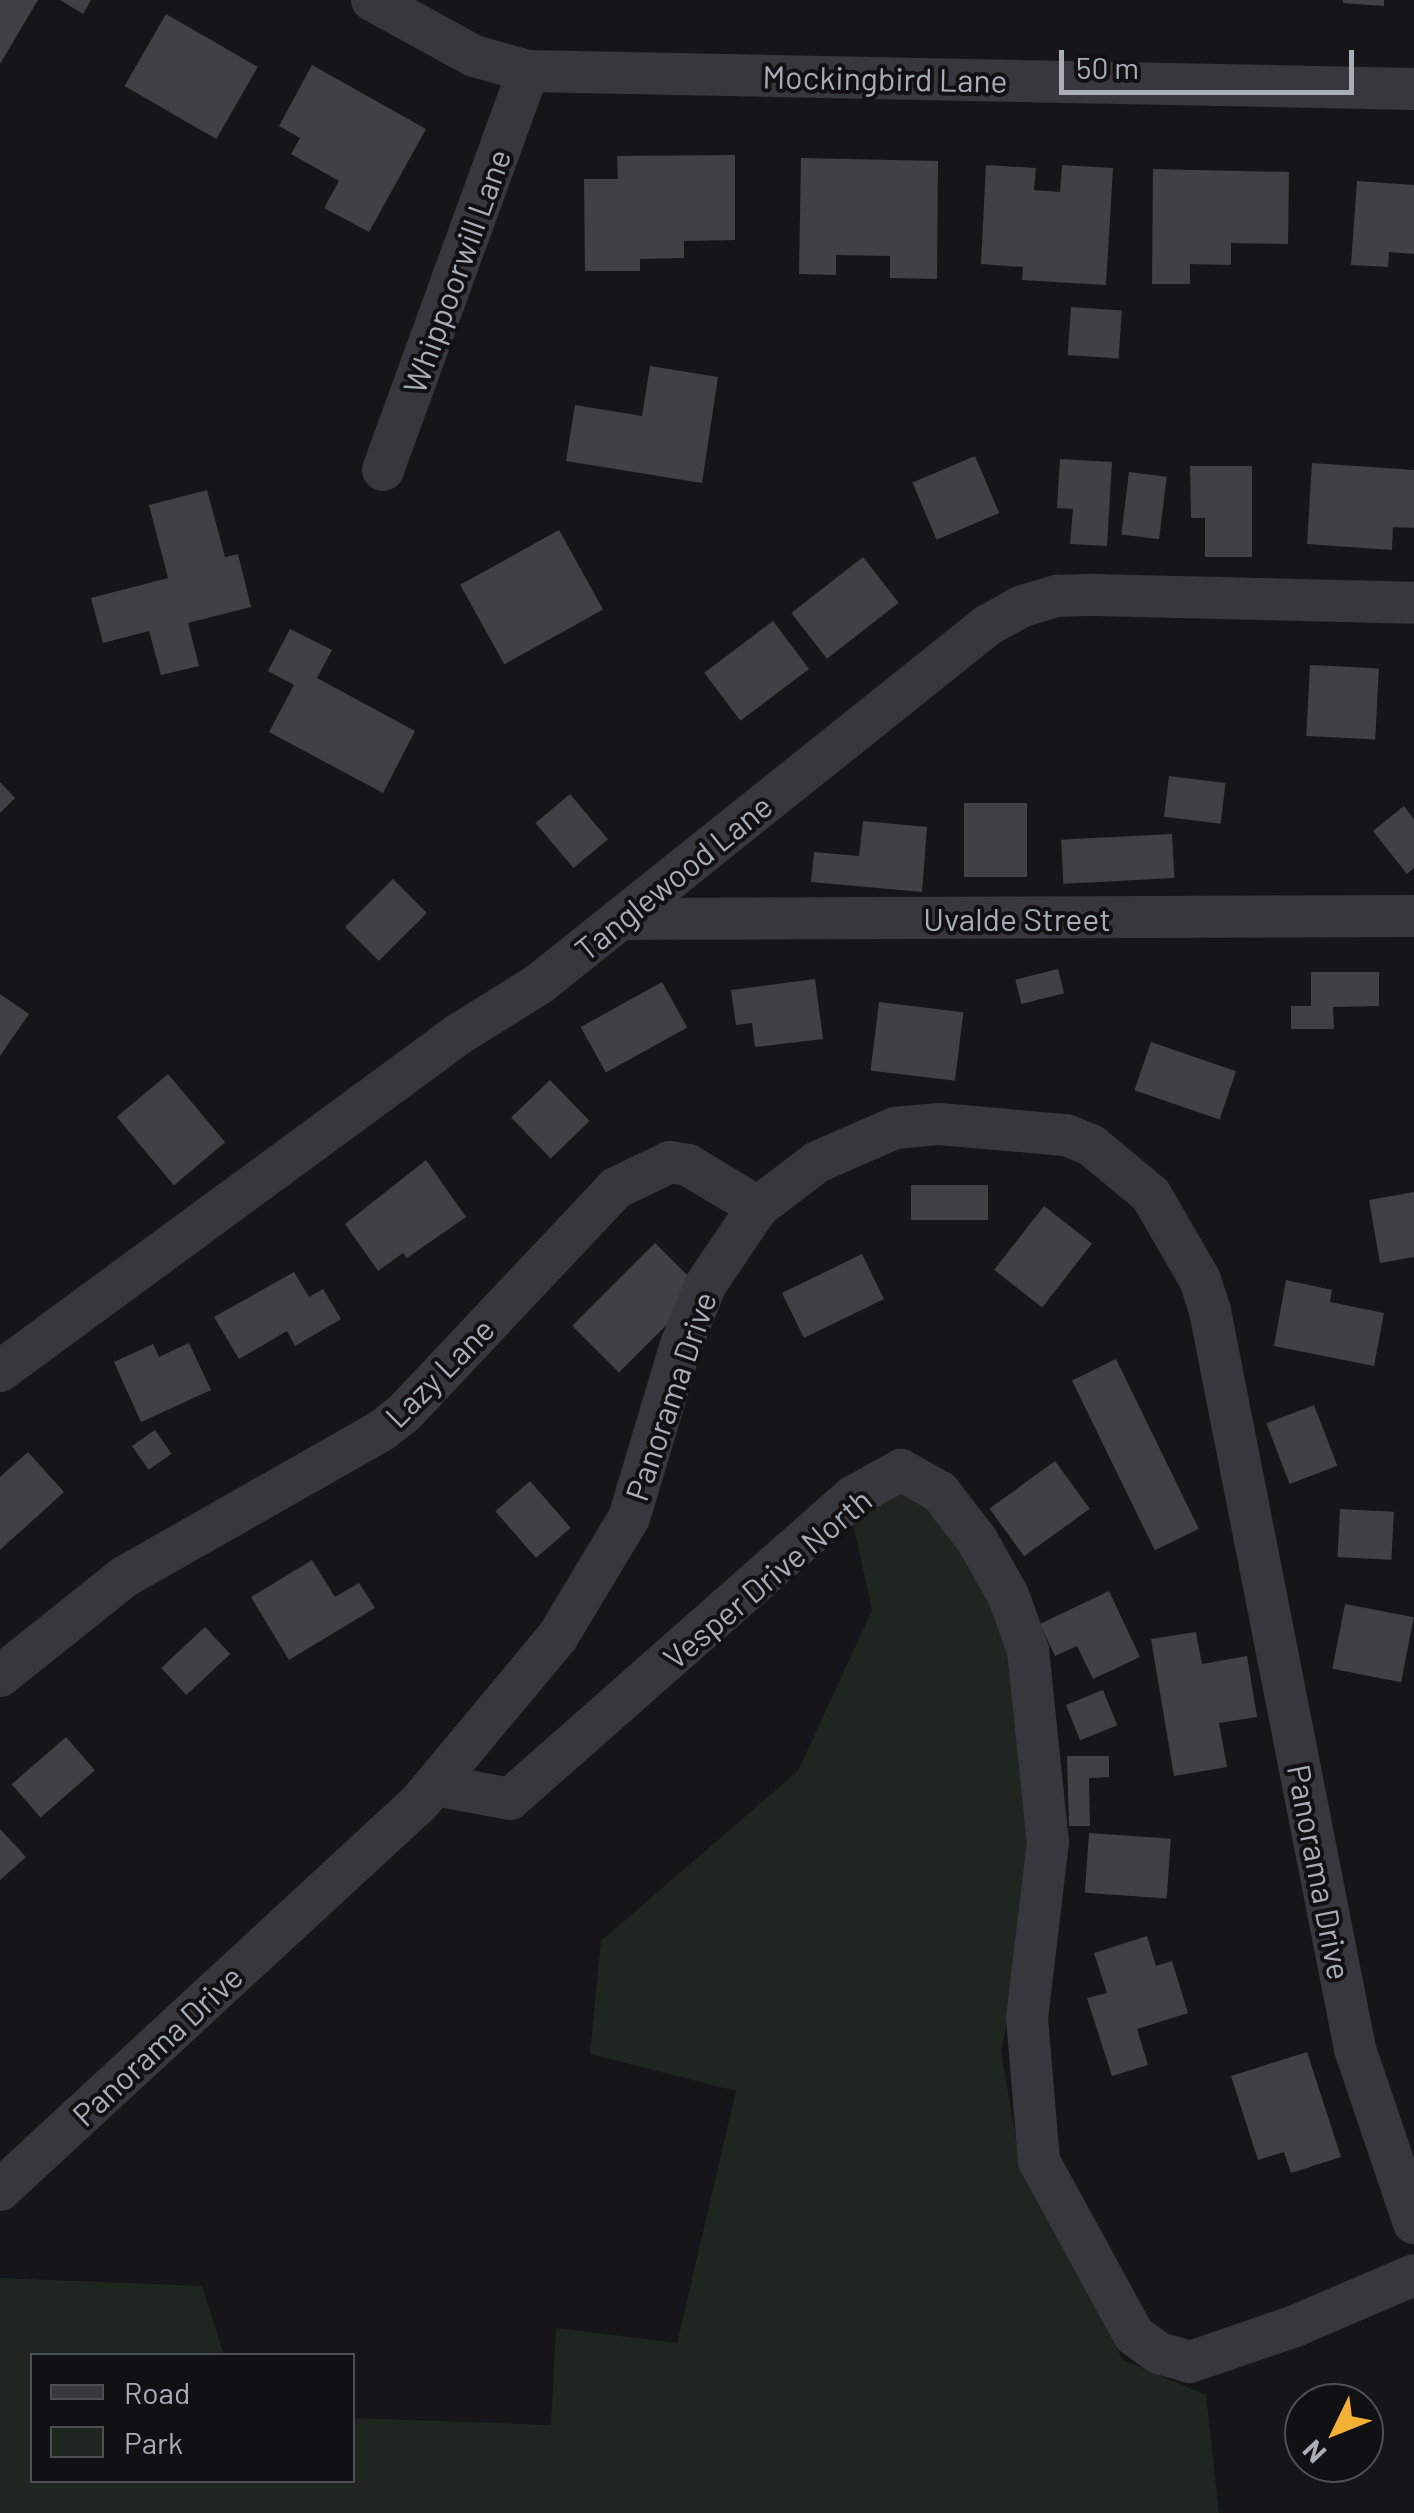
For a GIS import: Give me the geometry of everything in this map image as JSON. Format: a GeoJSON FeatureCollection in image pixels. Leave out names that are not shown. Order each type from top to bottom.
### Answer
{"type":"FeatureCollection","features":[{"type":"Feature","properties":{"kind":"street","name":"Mockingbird Lane"},"geometry":{"type":"LineString","coordinates":[[372,0],[474,56],[528,71],[1414,89]]}},
{"type":"Feature","properties":{"kind":"street","name":"Whippoorwill Lane"},"geometry":{"type":"LineString","coordinates":[[383,470],[528,71]]}},
{"type":"Feature","properties":{"kind":"street","name":"Tanglewood Lane"},"geometry":{"type":"LineString","coordinates":[[0,1371],[459,1034],[540,984],[988,625],[1020,607],[1056,596],[1094,595],[1414,603]]}},
{"type":"Feature","properties":{"kind":"street","name":"Uvalde Street"},"geometry":{"type":"LineString","coordinates":[[620,919],[1414,916]]}},
{"type":"Feature","properties":{"kind":"street","name":"Panorama Drive"},"geometry":{"type":"LineString","coordinates":[[0,2190],[436,1785],[558,1636],[628,1518],[699,1299],[758,1206],[817,1162],[895,1128],[939,1124],[1066,1135],[1112,1158],[1151,1195],[1200,1280],[1210,1311],[1355,2049],[1414,2223]]}},
{"type":"Feature","properties":{"kind":"street","name":"Lazy Lane"},"geometry":{"type":"LineString","coordinates":[[0,1676],[124,1577],[381,1431],[404,1413],[616,1188],[651,1167],[670,1162],[688,1165],[758,1206]]}},
{"type":"Feature","properties":{"kind":"street","name":"Vesper Drive North"},"geometry":{"type":"LineString","coordinates":[[436,1785],[510,1800],[854,1496],[901,1470],[940,1492],[977,1540],[1008,1596],[1034,1677],[1048,1842],[1027,2018],[1040,2161],[1134,2335],[1159,2353],[1190,2362],[1296,2326],[1414,2274]]}},
{"type":"Feature","properties":{"kind":"green space"},"geometry":{"type":"Polygon","coordinates":[[[899,1485],[945,1514],[980,1566],[1031,1729],[1026,1935],[1001,2050],[1020,2164],[1123,2360],[1206,2395],[1219,2513],[0,2513],[0,2278],[202,2286],[223,2353],[30,2353],[30,2483],[355,2483],[355,2418],[551,2425],[556,2328],[677,2343],[736,2091],[590,2054],[601,1941],[798,1771],[872,1610],[853,1523],[899,1485]]]}},
{"type":"Feature","properties":{"kind":"building"},"geometry":{"type":"Polygon","coordinates":[[[0,0],[38,0],[0,64],[0,0]]]}},
{"type":"Feature","properties":{"kind":"building"},"geometry":{"type":"Polygon","coordinates":[[[60,0],[91,0],[83,14],[60,0]]]}},
{"type":"Feature","properties":{"kind":"building"},"geometry":{"type":"Polygon","coordinates":[[[1384,0],[1384,6],[1343,3],[1384,0]]]}},
{"type":"Feature","properties":{"kind":"building"},"geometry":{"type":"Polygon","coordinates":[[[166,14],[258,67],[216,139],[124,86],[166,14]]]}},
{"type":"Feature","properties":{"kind":"building"},"geometry":{"type":"Polygon","coordinates":[[[312,65],[426,129],[369,232],[324,208],[339,181],[291,154],[300,138],[279,126],[312,65]]]}},
{"type":"Feature","properties":{"kind":"building"},"geometry":{"type":"Polygon","coordinates":[[[735,155],[735,240],[684,241],[684,258],[640,259],[640,271],[585,271],[584,179],[618,179],[617,156],[735,155]]]}},
{"type":"Feature","properties":{"kind":"building"},"geometry":{"type":"Polygon","coordinates":[[[801,158],[938,161],[937,279],[890,278],[890,256],[836,255],[836,275],[799,274],[801,158]]]}},
{"type":"Feature","properties":{"kind":"building"},"geometry":{"type":"Polygon","coordinates":[[[986,165],[1036,168],[1034,190],[1060,192],[1062,165],[1113,168],[1106,285],[1022,280],[1023,267],[981,264],[986,165]]]}},
{"type":"Feature","properties":{"kind":"building"},"geometry":{"type":"Polygon","coordinates":[[[1153,169],[1289,172],[1288,244],[1231,243],[1231,265],[1190,264],[1190,284],[1152,284],[1153,169]]]}},
{"type":"Feature","properties":{"kind":"building"},"geometry":{"type":"Polygon","coordinates":[[[1357,181],[1414,185],[1414,254],[1389,252],[1388,267],[1351,265],[1357,181]]]}},
{"type":"Feature","properties":{"kind":"building"},"geometry":{"type":"Polygon","coordinates":[[[1071,307],[1122,311],[1119,358],[1068,355],[1071,307]]]}},
{"type":"Feature","properties":{"kind":"building"},"geometry":{"type":"Polygon","coordinates":[[[650,366],[718,377],[702,483],[566,461],[575,405],[642,416],[650,366]]]}},
{"type":"Feature","properties":{"kind":"building"},"geometry":{"type":"Polygon","coordinates":[[[975,456],[999,513],[937,540],[912,483],[975,456]]]}},
{"type":"Feature","properties":{"kind":"building"},"geometry":{"type":"Polygon","coordinates":[[[1060,459],[1112,462],[1107,546],[1070,544],[1073,509],[1057,508],[1060,459]]]}},
{"type":"Feature","properties":{"kind":"building"},"geometry":{"type":"Polygon","coordinates":[[[1312,463],[1414,470],[1414,528],[1393,527],[1392,550],[1307,544],[1312,463]]]}},
{"type":"Feature","properties":{"kind":"building"},"geometry":{"type":"Polygon","coordinates":[[[1190,466],[1252,466],[1252,557],[1205,557],[1205,518],[1191,518],[1190,466]]]}},
{"type":"Feature","properties":{"kind":"building"},"geometry":{"type":"Polygon","coordinates":[[[1129,472],[1167,477],[1159,539],[1121,535],[1129,472]]]}},
{"type":"Feature","properties":{"kind":"building"},"geometry":{"type":"Polygon","coordinates":[[[207,490],[225,557],[238,554],[251,607],[188,623],[199,666],[161,675],[149,631],[103,643],[91,598],[168,578],[149,505],[207,490]]]}},
{"type":"Feature","properties":{"kind":"building"},"geometry":{"type":"Polygon","coordinates":[[[559,530],[603,610],[504,664],[460,585],[559,530]]]}},
{"type":"Feature","properties":{"kind":"building"},"geometry":{"type":"Polygon","coordinates":[[[863,557],[899,603],[827,659],[791,613],[863,557]]]}},
{"type":"Feature","properties":{"kind":"building"},"geometry":{"type":"Polygon","coordinates":[[[773,621],[809,669],[740,721],[704,673],[773,621]]]}},
{"type":"Feature","properties":{"kind":"building"},"geometry":{"type":"Polygon","coordinates":[[[290,629],[332,650],[317,678],[415,731],[383,793],[269,732],[294,685],[268,671],[290,629]]]}},
{"type":"Feature","properties":{"kind":"building"},"geometry":{"type":"Polygon","coordinates":[[[1310,665],[1379,669],[1375,740],[1306,736],[1310,665]]]}},
{"type":"Feature","properties":{"kind":"building"},"geometry":{"type":"Polygon","coordinates":[[[1169,776],[1226,783],[1221,824],[1164,817],[1169,776]]]}},
{"type":"Feature","properties":{"kind":"building"},"geometry":{"type":"Polygon","coordinates":[[[0,782],[15,798],[0,813],[0,782]]]}},
{"type":"Feature","properties":{"kind":"building"},"geometry":{"type":"Polygon","coordinates":[[[570,794],[608,839],[573,868],[536,823],[570,794]]]}},
{"type":"Feature","properties":{"kind":"building"},"geometry":{"type":"Polygon","coordinates":[[[964,803],[1027,803],[1027,877],[964,877],[964,803]]]}},
{"type":"Feature","properties":{"kind":"building"},"geometry":{"type":"Polygon","coordinates":[[[1404,806],[1414,819],[1414,868],[1407,874],[1373,831],[1404,806]]]}},
{"type":"Feature","properties":{"kind":"building"},"geometry":{"type":"Polygon","coordinates":[[[863,821],[927,827],[922,892],[811,882],[814,852],[859,856],[863,821]]]}},
{"type":"Feature","properties":{"kind":"building"},"geometry":{"type":"Polygon","coordinates":[[[1172,834],[1174,878],[1063,884],[1061,840],[1172,834]]]}},
{"type":"Feature","properties":{"kind":"building"},"geometry":{"type":"Polygon","coordinates":[[[393,879],[427,913],[379,961],[345,927],[393,879]]]}},
{"type":"Feature","properties":{"kind":"building"},"geometry":{"type":"Polygon","coordinates":[[[1058,969],[1064,993],[1021,1004],[1015,980],[1058,969]]]}},
{"type":"Feature","properties":{"kind":"building"},"geometry":{"type":"Polygon","coordinates":[[[1311,972],[1379,972],[1379,1006],[1333,1007],[1334,1029],[1291,1029],[1291,1006],[1311,1006],[1311,972]]]}},
{"type":"Feature","properties":{"kind":"building"},"geometry":{"type":"Polygon","coordinates":[[[815,979],[823,1039],[755,1047],[752,1023],[736,1025],[731,990],[815,979]]]}},
{"type":"Feature","properties":{"kind":"building"},"geometry":{"type":"Polygon","coordinates":[[[662,982],[687,1027],[606,1073],[581,1027],[662,982]]]}},
{"type":"Feature","properties":{"kind":"building"},"geometry":{"type":"Polygon","coordinates":[[[0,994],[29,1014],[0,1056],[0,994]]]}},
{"type":"Feature","properties":{"kind":"building"},"geometry":{"type":"Polygon","coordinates":[[[879,1002],[963,1012],[955,1081],[871,1070],[879,1002]]]}},
{"type":"Feature","properties":{"kind":"building"},"geometry":{"type":"Polygon","coordinates":[[[1151,1042],[1236,1071],[1219,1120],[1134,1090],[1151,1042]]]}},
{"type":"Feature","properties":{"kind":"building"},"geometry":{"type":"Polygon","coordinates":[[[168,1074],[225,1142],[174,1185],[117,1117],[168,1074]]]}},
{"type":"Feature","properties":{"kind":"building"},"geometry":{"type":"Polygon","coordinates":[[[550,1080],[590,1121],[551,1159],[511,1118],[550,1080]]]}},
{"type":"Feature","properties":{"kind":"building"},"geometry":{"type":"Polygon","coordinates":[[[426,1160],[466,1217],[407,1258],[403,1253],[378,1271],[345,1224],[426,1160]]]}},
{"type":"Feature","properties":{"kind":"building"},"geometry":{"type":"Polygon","coordinates":[[[911,1185],[988,1185],[988,1220],[911,1220],[911,1185]]]}},
{"type":"Feature","properties":{"kind":"building"},"geometry":{"type":"Polygon","coordinates":[[[1414,1192],[1414,1257],[1380,1263],[1369,1200],[1414,1192]]]}},
{"type":"Feature","properties":{"kind":"building"},"geometry":{"type":"Polygon","coordinates":[[[1044,1206],[1092,1244],[1042,1307],[994,1270],[1044,1206]]]}},
{"type":"Feature","properties":{"kind":"building"},"geometry":{"type":"Polygon","coordinates":[[[655,1243],[702,1290],[619,1372],[572,1326],[655,1243]]]}},
{"type":"Feature","properties":{"kind":"building"},"geometry":{"type":"Polygon","coordinates":[[[862,1254],[884,1299],[804,1338],[782,1293],[862,1254]]]}},
{"type":"Feature","properties":{"kind":"building"},"geometry":{"type":"Polygon","coordinates":[[[294,1272],[309,1297],[323,1289],[341,1319],[295,1346],[287,1331],[239,1359],[214,1317],[294,1272]]]}},
{"type":"Feature","properties":{"kind":"building"},"geometry":{"type":"Polygon","coordinates":[[[1286,1280],[1332,1290],[1330,1302],[1384,1313],[1374,1366],[1274,1346],[1286,1280]]]}},
{"type":"Feature","properties":{"kind":"building"},"geometry":{"type":"Polygon","coordinates":[[[189,1343],[211,1390],[141,1422],[114,1362],[153,1344],[159,1357],[189,1343]]]}},
{"type":"Feature","properties":{"kind":"building"},"geometry":{"type":"Polygon","coordinates":[[[1116,1359],[1199,1529],[1155,1550],[1072,1380],[1116,1359]]]}},
{"type":"Feature","properties":{"kind":"building"},"geometry":{"type":"Polygon","coordinates":[[[1314,1405],[1337,1466],[1290,1484],[1266,1423],[1314,1405]]]}},
{"type":"Feature","properties":{"kind":"building"},"geometry":{"type":"Polygon","coordinates":[[[155,1430],[172,1454],[149,1470],[132,1446],[155,1430]]]}},
{"type":"Feature","properties":{"kind":"building"},"geometry":{"type":"Polygon","coordinates":[[[28,1452],[64,1492],[0,1550],[0,1477],[28,1452]]]}},
{"type":"Feature","properties":{"kind":"building"},"geometry":{"type":"Polygon","coordinates":[[[1055,1461],[1090,1509],[1024,1556],[989,1509],[1055,1461]]]}},
{"type":"Feature","properties":{"kind":"building"},"geometry":{"type":"Polygon","coordinates":[[[530,1481],[571,1528],[536,1558],[495,1511],[530,1481]]]}},
{"type":"Feature","properties":{"kind":"building"},"geometry":{"type":"Polygon","coordinates":[[[1340,1509],[1394,1512],[1391,1560],[1337,1557],[1340,1509]]]}},
{"type":"Feature","properties":{"kind":"building"},"geometry":{"type":"Polygon","coordinates":[[[312,1560],[335,1597],[359,1583],[375,1608],[289,1660],[251,1597],[312,1560]]]}},
{"type":"Feature","properties":{"kind":"building"},"geometry":{"type":"Polygon","coordinates":[[[1109,1591],[1140,1657],[1093,1679],[1077,1646],[1055,1656],[1040,1624],[1109,1591]]]}},
{"type":"Feature","properties":{"kind":"building"},"geometry":{"type":"Polygon","coordinates":[[[1345,1604],[1414,1617],[1401,1682],[1332,1669],[1345,1604]]]}},
{"type":"Feature","properties":{"kind":"building"},"geometry":{"type":"Polygon","coordinates":[[[205,1627],[230,1654],[186,1695],[161,1668],[205,1627]]]}},
{"type":"Feature","properties":{"kind":"building"},"geometry":{"type":"Polygon","coordinates":[[[1196,1632],[1202,1664],[1247,1656],[1257,1717],[1219,1723],[1227,1767],[1174,1776],[1151,1639],[1196,1632]]]}},
{"type":"Feature","properties":{"kind":"building"},"geometry":{"type":"Polygon","coordinates":[[[1103,1690],[1117,1725],[1080,1740],[1066,1705],[1103,1690]]]}},
{"type":"Feature","properties":{"kind":"building"},"geometry":{"type":"Polygon","coordinates":[[[66,1737],[95,1770],[41,1817],[12,1784],[66,1737]]]}},
{"type":"Feature","properties":{"kind":"building"},"geometry":{"type":"Polygon","coordinates":[[[1067,1756],[1109,1756],[1109,1777],[1089,1778],[1090,1826],[1069,1826],[1067,1756]]]}},
{"type":"Feature","properties":{"kind":"building"},"geometry":{"type":"Polygon","coordinates":[[[0,1829],[26,1857],[0,1880],[0,1829]]]}},
{"type":"Feature","properties":{"kind":"building"},"geometry":{"type":"Polygon","coordinates":[[[1089,1833],[1171,1839],[1167,1899],[1085,1893],[1089,1833]]]}},
{"type":"Feature","properties":{"kind":"building"},"geometry":{"type":"Polygon","coordinates":[[[1147,1936],[1156,1966],[1172,1961],[1188,2013],[1137,2029],[1148,2065],[1112,2076],[1087,1998],[1107,1993],[1094,1953],[1147,1936]]]}},
{"type":"Feature","properties":{"kind":"building"},"geometry":{"type":"Polygon","coordinates":[[[1307,2052],[1341,2157],[1291,2173],[1284,2152],[1258,2160],[1231,2076],[1307,2052]]]}}]}
